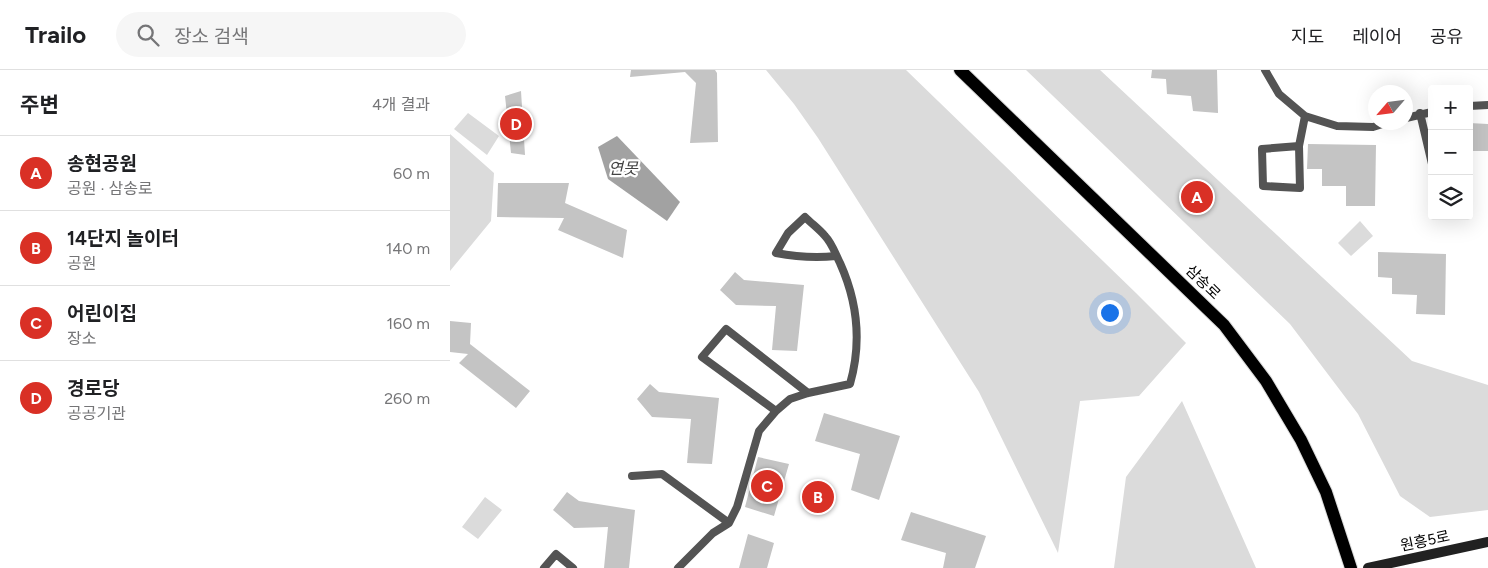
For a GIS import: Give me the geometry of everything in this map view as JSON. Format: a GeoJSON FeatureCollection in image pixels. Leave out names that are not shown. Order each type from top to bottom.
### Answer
{"type":"FeatureCollection","features":[{"type":"Feature","properties":{"kind":"main road","name":"삼송로"},"geometry":{"type":"LineString","coordinates":[[960,70],[1224,325],[1266,381],[1301,440],[1326,492],[1351,568]]}},
{"type":"Feature","properties":{"kind":"main road","name":"원흥5로"},"geometry":{"type":"LineString","coordinates":[[1368,568],[1488,542]]}},
{"type":"Feature","properties":{"kind":"lane"},"geometry":{"type":"LineString","coordinates":[[1265,70],[1279,94],[1305,116],[1337,126],[1368,127]]}},
{"type":"Feature","properties":{"kind":"lane"},"geometry":{"type":"LineString","coordinates":[[1473,106],[1488,105]]}},
{"type":"Feature","properties":{"kind":"lane"},"geometry":{"type":"LineString","coordinates":[[1413,116],[1428,113]]}},
{"type":"Feature","properties":{"kind":"lane"},"geometry":{"type":"LineString","coordinates":[[1420,114],[1428,147]]}},
{"type":"Feature","properties":{"kind":"lane"},"geometry":{"type":"LineString","coordinates":[[1300,146],[1262,149],[1263,186],[1300,188],[1300,146],[1305,116]]}},
{"type":"Feature","properties":{"kind":"lane"},"geometry":{"type":"LineString","coordinates":[[678,568],[713,533],[729,522],[737,507],[759,431],[776,411],[790,400],[850,384],[855,365],[856,318],[853,298],[846,276],[836,256],[826,237],[805,218],[788,233],[776,254],[818,258],[836,256]]}},
{"type":"Feature","properties":{"kind":"lane"},"geometry":{"type":"LineString","coordinates":[[776,411],[702,357],[726,329],[808,394]]}},
{"type":"Feature","properties":{"kind":"lane"},"geometry":{"type":"LineString","coordinates":[[632,476],[662,474],[729,522]]}},
{"type":"Feature","properties":{"kind":"lane"},"geometry":{"type":"LineString","coordinates":[[544,568],[556,554],[574,568]]}},
{"type":"Feature","properties":{"kind":"shaded area"},"geometry":{"type":"Polygon","coordinates":[[[766,70],[906,70],[1186,343],[1139,396],[1080,401],[1058,553],[979,392],[818,138],[794,104],[766,70]]]}},
{"type":"Feature","properties":{"kind":"shaded area"},"geometry":{"type":"Polygon","coordinates":[[[1026,70],[1100,70],[1412,361],[1488,385],[1488,510],[1430,517],[1400,496],[1358,414],[1290,324],[1026,70]]]}},
{"type":"Feature","properties":{"kind":"shaded area"},"geometry":{"type":"Polygon","coordinates":[[[468,113],[499,136],[487,155],[454,129],[468,113]]]}},
{"type":"Feature","properties":{"kind":"shaded area"},"geometry":{"type":"Polygon","coordinates":[[[450,134],[494,173],[491,221],[450,271],[450,134]]]}},
{"type":"Feature","properties":{"kind":"shaded area"},"geometry":{"type":"Polygon","coordinates":[[[1360,221],[1373,236],[1351,256],[1338,243],[1360,221]]]}},
{"type":"Feature","properties":{"kind":"shaded area"},"geometry":{"type":"Polygon","coordinates":[[[1182,401],[1256,568],[1114,568],[1126,477],[1182,401]]]}},
{"type":"Feature","properties":{"kind":"shaded area"},"geometry":{"type":"Polygon","coordinates":[[[485,497],[502,510],[478,539],[462,527],[485,497]]]}},
{"type":"Feature","properties":{"kind":"water","name":"연못"},"geometry":{"type":"Polygon","coordinates":[[[617,136],[680,202],[667,221],[608,179],[598,147],[617,136]]]}},
{"type":"Feature","properties":{"kind":"building"},"geometry":{"type":"Polygon","coordinates":[[[631,70],[715,70],[717,73],[718,142],[690,143],[696,83],[685,72],[630,77],[631,70]]]}},
{"type":"Feature","properties":{"kind":"building"},"geometry":{"type":"Polygon","coordinates":[[[1152,70],[1217,70],[1218,113],[1193,111],[1191,96],[1167,94],[1166,79],[1151,78],[1152,70]]]}},
{"type":"Feature","properties":{"kind":"building"},"geometry":{"type":"Polygon","coordinates":[[[521,91],[525,155],[511,153],[505,96],[521,91]]]}},
{"type":"Feature","properties":{"kind":"building"},"geometry":{"type":"Polygon","coordinates":[[[1473,123],[1488,124],[1488,151],[1473,151],[1473,123]]]}},
{"type":"Feature","properties":{"kind":"building"},"geometry":{"type":"Polygon","coordinates":[[[1308,144],[1376,145],[1375,206],[1346,206],[1346,186],[1322,186],[1322,169],[1307,169],[1308,144]]]}},
{"type":"Feature","properties":{"kind":"building"},"geometry":{"type":"Polygon","coordinates":[[[498,183],[569,183],[565,203],[627,230],[623,258],[558,230],[564,218],[497,217],[498,183]]]}},
{"type":"Feature","properties":{"kind":"building"},"geometry":{"type":"Polygon","coordinates":[[[1378,252],[1446,254],[1445,315],[1416,314],[1417,295],[1392,294],[1392,278],[1378,277],[1378,252]]]}},
{"type":"Feature","properties":{"kind":"building"},"geometry":{"type":"Polygon","coordinates":[[[735,272],[744,280],[804,285],[797,351],[772,350],[776,306],[736,305],[720,290],[735,272]]]}},
{"type":"Feature","properties":{"kind":"building"},"geometry":{"type":"Polygon","coordinates":[[[450,321],[471,323],[470,344],[530,391],[516,408],[459,363],[468,354],[450,352],[450,321]]]}},
{"type":"Feature","properties":{"kind":"building"},"geometry":{"type":"Polygon","coordinates":[[[650,384],[659,392],[719,398],[712,464],[687,463],[691,419],[652,417],[637,399],[650,384]]]}},
{"type":"Feature","properties":{"kind":"building"},"geometry":{"type":"Polygon","coordinates":[[[824,413],[900,436],[879,500],[851,490],[860,454],[815,441],[824,413]]]}},
{"type":"Feature","properties":{"kind":"building"},"geometry":{"type":"Polygon","coordinates":[[[758,457],[789,464],[774,516],[745,507],[758,457]]]}},
{"type":"Feature","properties":{"kind":"building"},"geometry":{"type":"Polygon","coordinates":[[[567,492],[579,501],[635,510],[629,568],[604,568],[608,527],[574,528],[553,510],[567,492]]]}},
{"type":"Feature","properties":{"kind":"building"},"geometry":{"type":"Polygon","coordinates":[[[911,512],[986,536],[975,568],[943,568],[946,553],[901,540],[911,512]]]}},
{"type":"Feature","properties":{"kind":"building"},"geometry":{"type":"Polygon","coordinates":[[[748,534],[774,543],[767,568],[739,568],[748,534]]]}},
{"type":"Feature","properties":{"kind":"place","name":"경로당"},"geometry":{"type":"Point","coordinates":[516,124]}},
{"type":"Feature","properties":{"kind":"place","name":"송현공원"},"geometry":{"type":"Point","coordinates":[1197,197]}},
{"type":"Feature","properties":{"kind":"place","name":"어린이집"},"geometry":{"type":"Point","coordinates":[767,486]}},
{"type":"Feature","properties":{"kind":"place","name":"14단지 놀이터"},"geometry":{"type":"Point","coordinates":[818,497]}}]}
